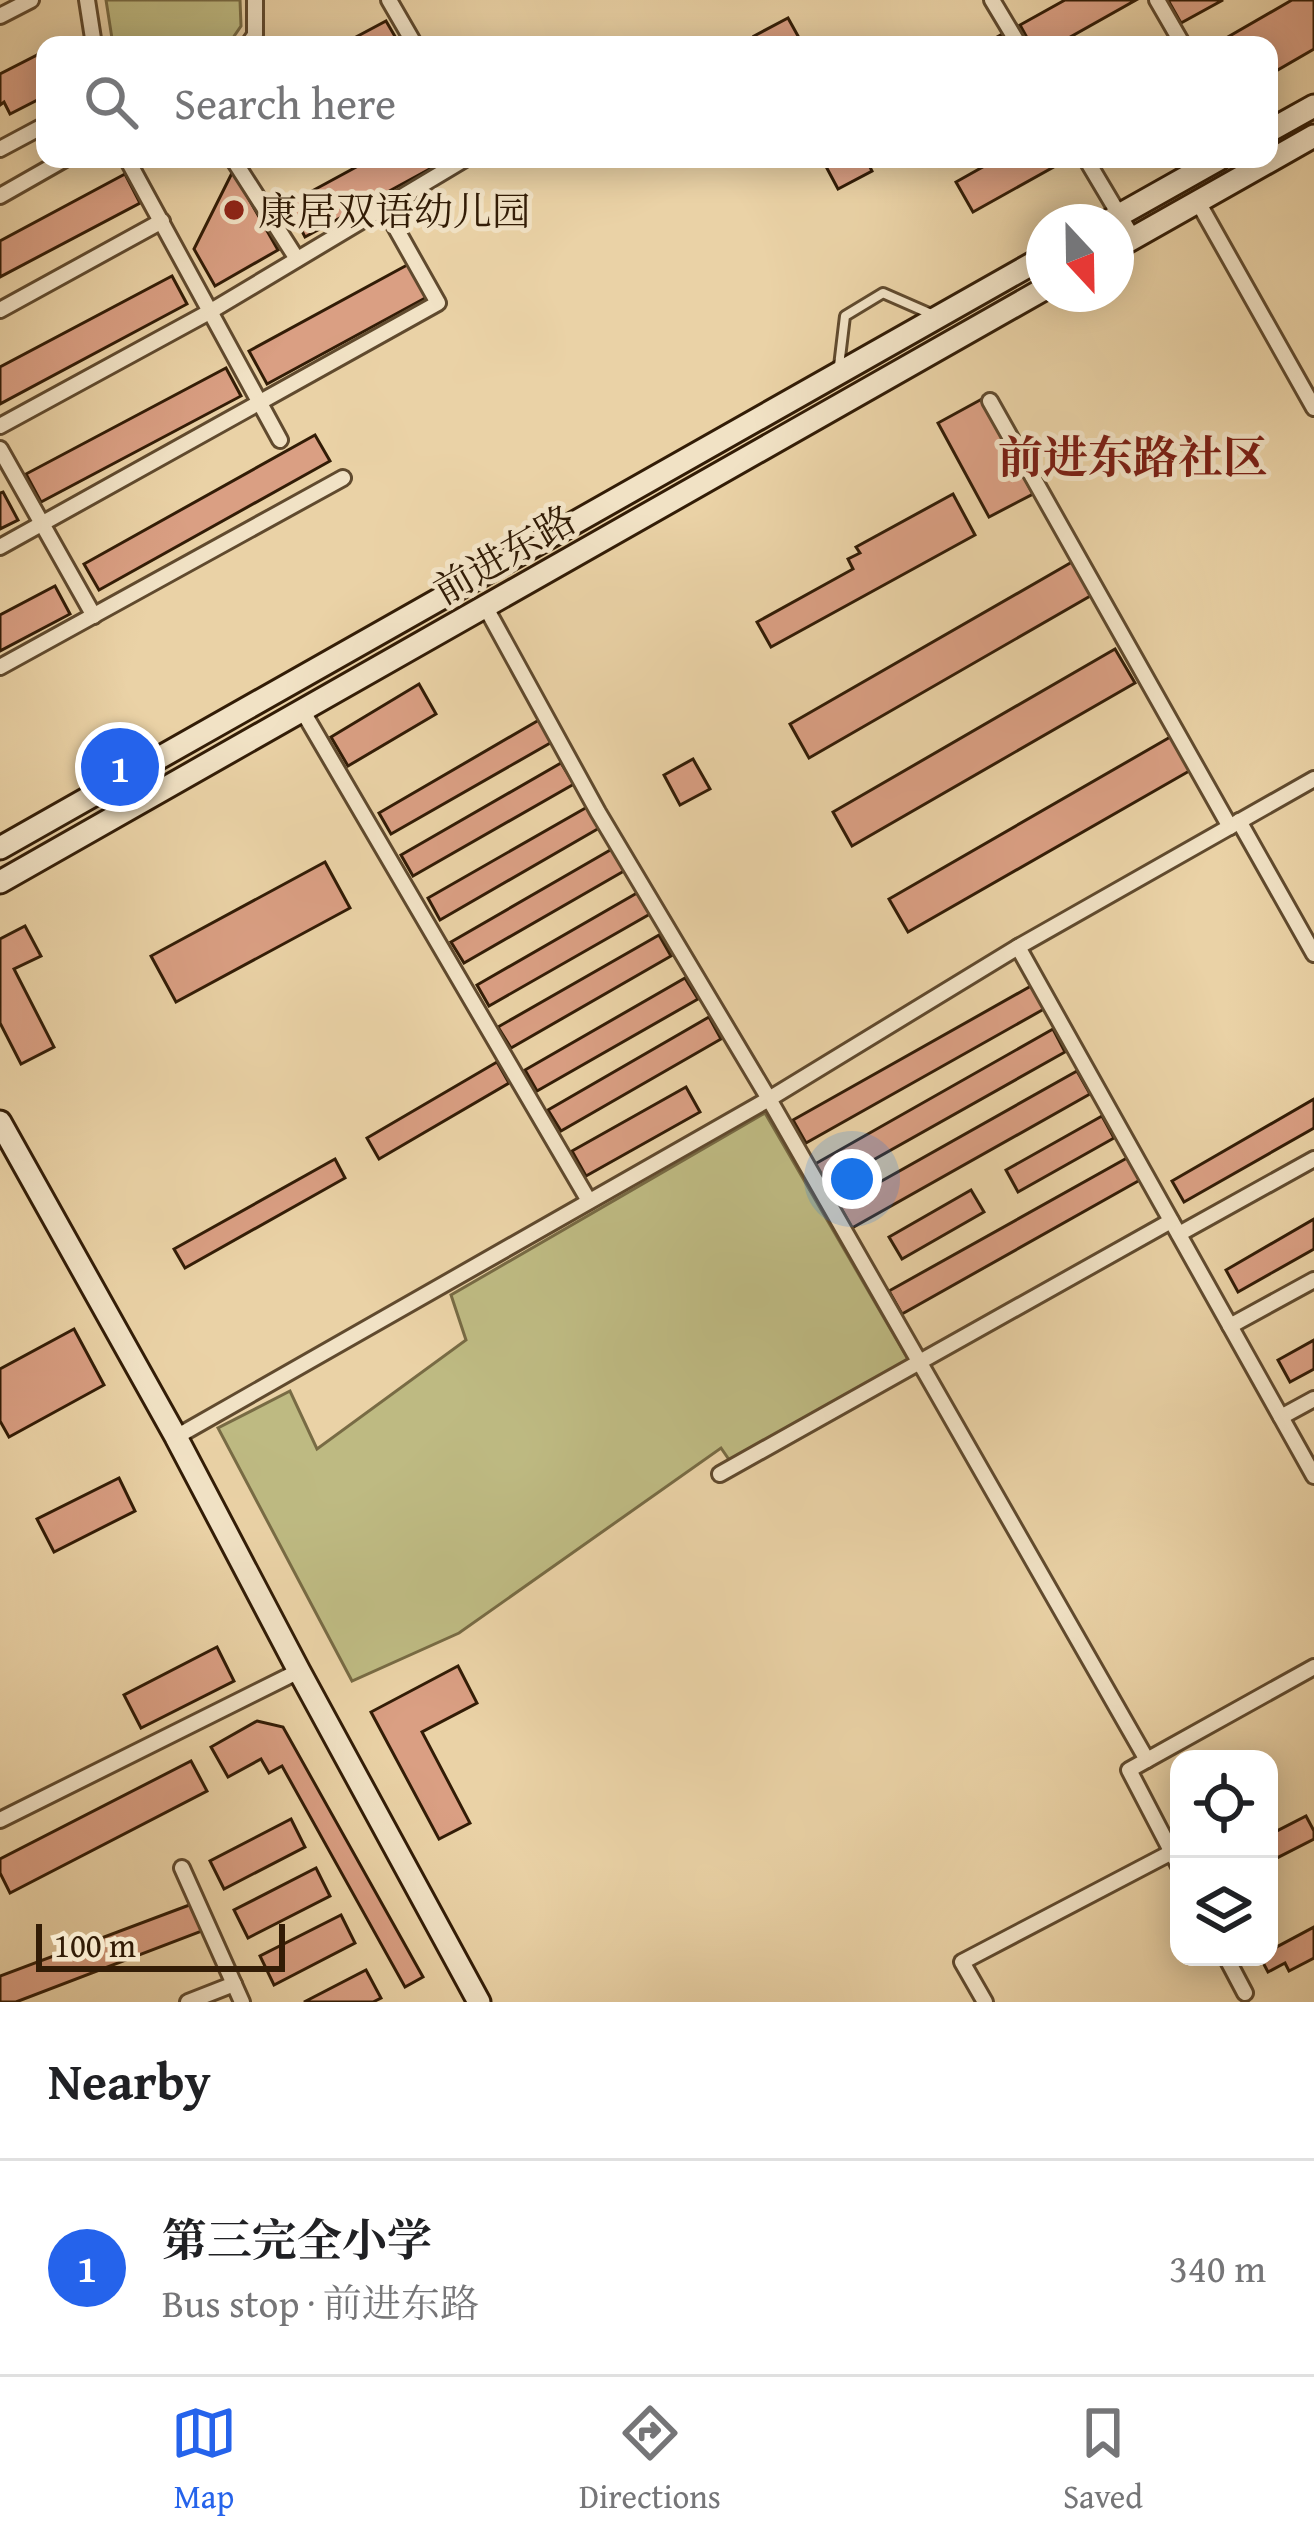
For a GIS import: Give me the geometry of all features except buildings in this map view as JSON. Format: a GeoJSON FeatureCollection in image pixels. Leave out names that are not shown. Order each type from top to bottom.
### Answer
{"type":"FeatureCollection","features":[{"type":"Feature","properties":{"kind":"main road"},"geometry":{"type":"LineString","coordinates":[[1278,126],[1314,106]]}},
{"type":"Feature","properties":{"kind":"main road"},"geometry":{"type":"LineString","coordinates":[[1278,156],[1314,136]]}},
{"type":"Feature","properties":{"kind":"main road"},"geometry":{"type":"LineString","coordinates":[[1134,207],[1203,168]]}},
{"type":"Feature","properties":{"kind":"main road"},"geometry":{"type":"LineString","coordinates":[[1134,237],[1258,168]]}},
{"type":"Feature","properties":{"kind":"main road","name":"前进东路"},"geometry":{"type":"LineString","coordinates":[[0,848],[1026,267]]}},
{"type":"Feature","properties":{"kind":"main road","name":"前进东路"},"geometry":{"type":"LineString","coordinates":[[0,883],[1026,299]]}},
{"type":"Feature","properties":{"kind":"main road"},"geometry":{"type":"LineString","coordinates":[[0,1122],[176,1437],[479,2002]]}},
{"type":"Feature","properties":{"kind":"street"},"geometry":{"type":"LineString","coordinates":[[0,16],[31,0]]}},
{"type":"Feature","properties":{"kind":"street"},"geometry":{"type":"LineString","coordinates":[[87,0],[93,36]]}},
{"type":"Feature","properties":{"kind":"street"},"geometry":{"type":"LineString","coordinates":[[254,36],[255,5],[274,0]]}},
{"type":"Feature","properties":{"kind":"street"},"geometry":{"type":"LineString","coordinates":[[389,0],[410,36]]}},
{"type":"Feature","properties":{"kind":"street"},"geometry":{"type":"LineString","coordinates":[[992,0],[1014,36]]}},
{"type":"Feature","properties":{"kind":"street"},"geometry":{"type":"LineString","coordinates":[[1156,0],[1178,36]]}},
{"type":"Feature","properties":{"kind":"street"},"geometry":{"type":"LineString","coordinates":[[0,149],[36,130]]}},
{"type":"Feature","properties":{"kind":"street"},"geometry":{"type":"LineString","coordinates":[[0,196],[49,168]]}},
{"type":"Feature","properties":{"kind":"street"},"geometry":{"type":"LineString","coordinates":[[132,168],[280,440]]}},
{"type":"Feature","properties":{"kind":"street"},"geometry":{"type":"LineString","coordinates":[[239,168],[297,259]]}},
{"type":"Feature","properties":{"kind":"street"},"geometry":{"type":"LineString","coordinates":[[0,426],[211,311],[450,168]]}},
{"type":"Feature","properties":{"kind":"street"},"geometry":{"type":"LineString","coordinates":[[1090,168],[1106,204]]}},
{"type":"Feature","properties":{"kind":"street"},"geometry":{"type":"LineString","coordinates":[[1198,202],[1314,408]]}},
{"type":"Feature","properties":{"kind":"street"},"geometry":{"type":"LineString","coordinates":[[0,547],[438,303],[384,207]]}},
{"type":"Feature","properties":{"kind":"street"},"geometry":{"type":"LineString","coordinates":[[0,310],[162,221]]}},
{"type":"Feature","properties":{"kind":"street"},"geometry":{"type":"LineString","coordinates":[[990,401],[1314,954]]}},
{"type":"Feature","properties":{"kind":"street"},"geometry":{"type":"LineString","coordinates":[[0,449],[94,616]]}},
{"type":"Feature","properties":{"kind":"street"},"geometry":{"type":"LineString","coordinates":[[0,667],[343,478]]}},
{"type":"Feature","properties":{"kind":"street"},"geometry":{"type":"LineString","coordinates":[[485,606],[598,812],[769,1100],[1147,1760]]}},
{"type":"Feature","properties":{"kind":"street"},"geometry":{"type":"LineString","coordinates":[[302,710],[589,1201]]}},
{"type":"Feature","properties":{"kind":"street"},"geometry":{"type":"LineString","coordinates":[[176,1437],[769,1100],[1018,946],[1314,778]]}},
{"type":"Feature","properties":{"kind":"street"},"geometry":{"type":"LineString","coordinates":[[1018,946],[1314,1476]]}},
{"type":"Feature","properties":{"kind":"street"},"geometry":{"type":"LineString","coordinates":[[720,1474],[919,1362],[1314,1159]]}},
{"type":"Feature","properties":{"kind":"street"},"geometry":{"type":"LineString","coordinates":[[1230,1326],[1314,1280]]}},
{"type":"Feature","properties":{"kind":"street"},"geometry":{"type":"LineString","coordinates":[[1281,1417],[1314,1399]]}},
{"type":"Feature","properties":{"kind":"street"},"geometry":{"type":"LineString","coordinates":[[1174,1858],[1129,1770],[1314,1667]]}},
{"type":"Feature","properties":{"kind":"street"},"geometry":{"type":"LineString","coordinates":[[0,1820],[299,1671]]}},
{"type":"Feature","properties":{"kind":"street"},"geometry":{"type":"LineString","coordinates":[[985,2002],[962,1962],[1170,1861]]}},
{"type":"Feature","properties":{"kind":"street"},"geometry":{"type":"LineString","coordinates":[[182,1868],[242,2002]]}},
{"type":"Feature","properties":{"kind":"street"},"geometry":{"type":"LineString","coordinates":[[1231,1966],[1245,1994]]}},
{"type":"Feature","properties":{"kind":"street"},"geometry":{"type":"LineString","coordinates":[[188,2002],[234,1984]]}},
{"type":"Feature","properties":{"kind":"lane"},"geometry":{"type":"LineString","coordinates":[[838,373],[845,316],[883,293],[938,317]]}},
{"type":"Feature","properties":{"kind":"shaded area"},"geometry":{"type":"Polygon","coordinates":[[[106,0],[240,0],[241,26],[234,36],[112,36],[106,0]]]}},
{"type":"Feature","properties":{"kind":"shaded area"},"geometry":{"type":"Polygon","coordinates":[[[765,1113],[909,1361],[730,1461],[721,1448],[459,1633],[352,1681],[218,1428],[290,1391],[317,1449],[466,1340],[451,1295],[765,1113]]]}},
{"type":"Feature","properties":{"kind":"place","name":"康居双语幼儿园"},"geometry":{"type":"Point","coordinates":[234,210]}},
{"type":"Feature","properties":{"kind":"place","name":"第三完全小学"},"geometry":{"type":"Point","coordinates":[120,767]}},
{"type":"Feature","properties":{"kind":"district","name":"前进东路社区"},"geometry":{"type":"Point","coordinates":[1133,456]}}]}
